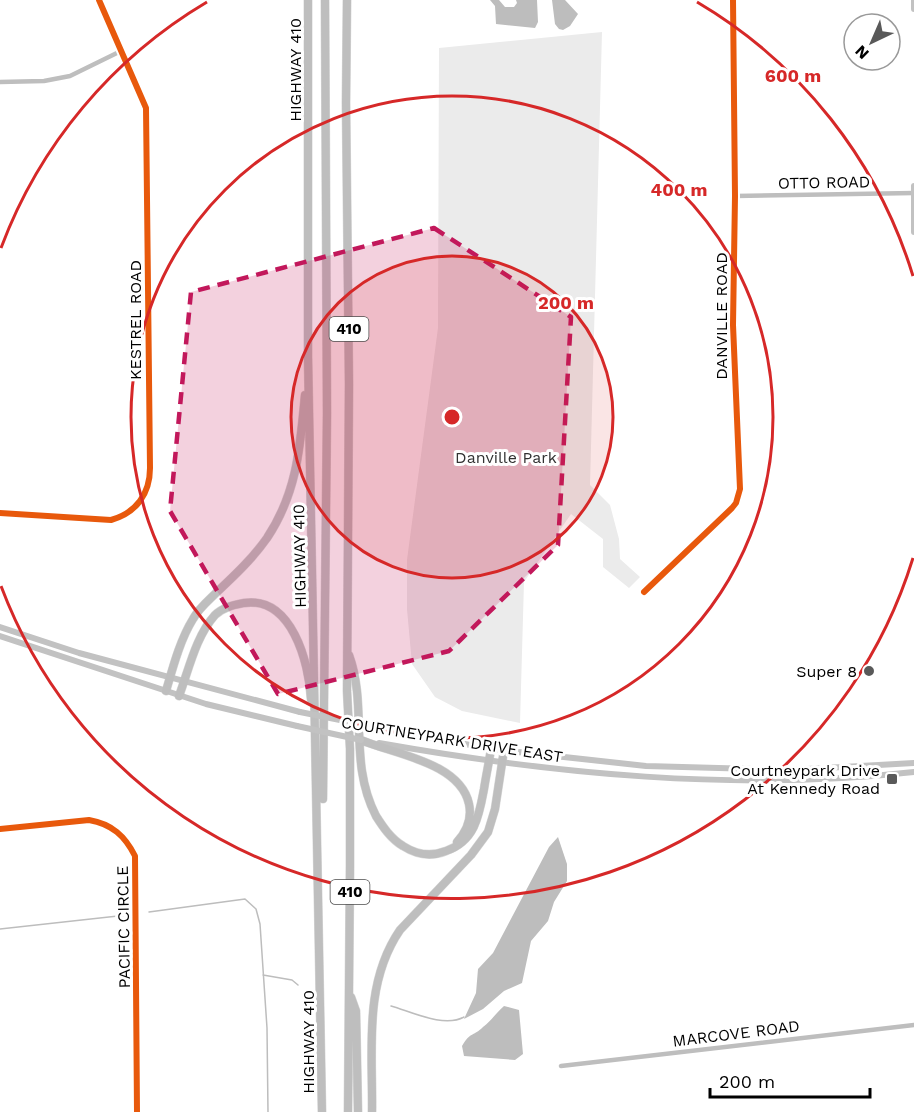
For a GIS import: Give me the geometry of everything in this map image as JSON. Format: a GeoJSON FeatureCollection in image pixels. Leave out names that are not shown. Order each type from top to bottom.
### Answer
{"type":"FeatureCollection","features":[{"type":"Feature","properties":{"kind":"highway"},"geometry":{"type":"LineString","coordinates":[[321,977],[327,413],[325,0]]}},
{"type":"Feature","properties":{"kind":"highway","name":"410"},"geometry":{"type":"LineString","coordinates":[[347,0],[350,854],[348,1112]]}},
{"type":"Feature","properties":{"kind":"highway","name":"HIGHWAY 410"},"geometry":{"type":"LineString","coordinates":[[308,1],[309,357],[322,1112]]}},
{"type":"Feature","properties":{"kind":"highway"},"geometry":{"type":"LineString","coordinates":[[166,691],[182,641],[193,618],[267,539],[291,493],[300,455],[309,357]]}},
{"type":"Feature","properties":{"kind":"highway"},"geometry":{"type":"LineString","coordinates":[[179,696],[203,631],[217,613],[232,605],[250,602],[268,606],[285,618],[297,636],[311,695],[312,744],[317,796]]}},
{"type":"Feature","properties":{"kind":"highway"},"geometry":{"type":"LineString","coordinates":[[348,651],[356,672],[362,775],[373,810],[387,832],[406,848],[427,855],[444,852],[463,843],[476,825],[491,749]]}},
{"type":"Feature","properties":{"kind":"highway"},"geometry":{"type":"LineString","coordinates":[[361,740],[437,767],[453,778],[464,790],[470,807],[468,826],[456,844],[444,852]]}},
{"type":"Feature","properties":{"kind":"highway"},"geometry":{"type":"LineString","coordinates":[[372,1112],[373,1013],[379,973],[388,949],[399,930],[471,855],[488,832],[495,809],[504,750]]}},
{"type":"Feature","properties":{"kind":"highway"},"geometry":{"type":"LineString","coordinates":[[348,987],[356,1011],[358,1112]]}},
{"type":"Feature","properties":{"kind":"main road"},"geometry":{"type":"LineString","coordinates":[[914,1],[914,9]]}},
{"type":"Feature","properties":{"kind":"main road"},"geometry":{"type":"LineString","coordinates":[[914,186],[914,232]]}},
{"type":"Feature","properties":{"kind":"main road","name":"COURTNEYPARK DRIVE EAST"},"geometry":{"type":"LineString","coordinates":[[0,627],[79,653],[300,712],[491,749],[646,766],[789,770],[914,763]]}},
{"type":"Feature","properties":{"kind":"main road","name":"COURTNEYPARK DRIVE EAST"},"geometry":{"type":"LineString","coordinates":[[0,636],[179,696],[361,740],[489,762],[555,770],[645,776],[789,780],[914,772]]}},
{"type":"Feature","properties":{"kind":"street","name":"KESTREL ROAD"},"geometry":{"type":"LineString","coordinates":[[0,513],[111,520],[123,517],[132,510],[148,489],[150,458],[148,122],[143,98],[99,0]]}},
{"type":"Feature","properties":{"kind":"street","name":"DANVILLE ROAD"},"geometry":{"type":"LineString","coordinates":[[644,592],[732,508],[740,489],[733,325],[735,196],[733,0]]}},
{"type":"Feature","properties":{"kind":"street"},"geometry":{"type":"LineString","coordinates":[[0,82],[44,81],[70,76],[121,51]]}},
{"type":"Feature","properties":{"kind":"street","name":"OTTO ROAD"},"geometry":{"type":"LineString","coordinates":[[735,196],[914,193]]}},
{"type":"Feature","properties":{"kind":"street","name":"PACIFIC CIRCLE"},"geometry":{"type":"LineString","coordinates":[[0,829],[89,820],[100,822],[121,834],[135,856],[138,1112]]}},
{"type":"Feature","properties":{"kind":"street","name":"MARCOVE ROAD"},"geometry":{"type":"LineString","coordinates":[[561,1066],[914,1024]]}},
{"type":"Feature","properties":{"kind":"highlighted area"},"geometry":{"type":"Polygon","coordinates":[[[434,228],[571,317],[558,545],[449,651],[278,694],[170,511],[191,292],[434,228]]]}},
{"type":"Feature","properties":{"kind":"green space","name":"Danville Park"},"geometry":{"type":"Polygon","coordinates":[[[602,32],[590,485],[610,505],[619,539],[620,559],[640,577],[629,588],[603,567],[603,539],[571,514],[524,582],[520,723],[462,711],[435,697],[412,664],[407,609],[407,560],[438,328],[439,48],[602,32]]]}},
{"type":"Feature","properties":{"kind":"shaded area"},"geometry":{"type":"Polygon","coordinates":[[[490,0],[499,0],[505,7],[514,7],[516,0],[537,0],[538,22],[535,28],[496,24],[495,6],[490,0]]]}},
{"type":"Feature","properties":{"kind":"shaded area"},"geometry":{"type":"Polygon","coordinates":[[[552,0],[565,0],[578,14],[570,26],[563,30],[555,24],[552,0]]]}},
{"type":"Feature","properties":{"kind":"shaded area"},"geometry":{"type":"Polygon","coordinates":[[[558,837],[567,864],[567,881],[554,902],[548,921],[531,941],[522,983],[504,991],[483,1009],[464,1019],[476,993],[478,969],[493,953],[549,847],[558,837]]]}},
{"type":"Feature","properties":{"kind":"shaded area"},"geometry":{"type":"Polygon","coordinates":[[[504,1006],[519,1010],[523,1054],[515,1060],[464,1056],[462,1046],[465,1041],[486,1025],[504,1006]]]}},
{"type":"Feature","properties":{"kind":"waterway"},"geometry":{"type":"LineString","coordinates":[[149,912],[245,899],[256,909],[260,924],[267,1028],[268,1112]]}},
{"type":"Feature","properties":{"kind":"waterway"},"geometry":{"type":"LineString","coordinates":[[0,929],[127,915]]}},
{"type":"Feature","properties":{"kind":"waterway"},"geometry":{"type":"LineString","coordinates":[[263,975],[292,980],[298,985]]}},
{"type":"Feature","properties":{"kind":"waterway"},"geometry":{"type":"LineString","coordinates":[[391,1006],[438,1020],[456,1020],[464,1017]]}},
{"type":"Feature","properties":{"kind":"cycle path"},"geometry":{"type":"LineString","coordinates":[[0,513],[111,520],[128,513],[140,501],[149,477],[146,108],[99,0]]}},
{"type":"Feature","properties":{"kind":"cycle path"},"geometry":{"type":"LineString","coordinates":[[644,592],[732,508],[740,489],[733,325],[735,196],[733,0]]}},
{"type":"Feature","properties":{"kind":"cycle path"},"geometry":{"type":"LineString","coordinates":[[0,829],[89,820],[104,824],[117,832],[127,842],[135,856],[137,1112]]}},
{"type":"Feature","properties":{"kind":"place","name":"Super 8"},"geometry":{"type":"Point","coordinates":[869,671]}},
{"type":"Feature","properties":{"kind":"place","name":"Courtneypark Drive At Kennedy Road"},"geometry":{"type":"Point","coordinates":[892,779]}}]}
